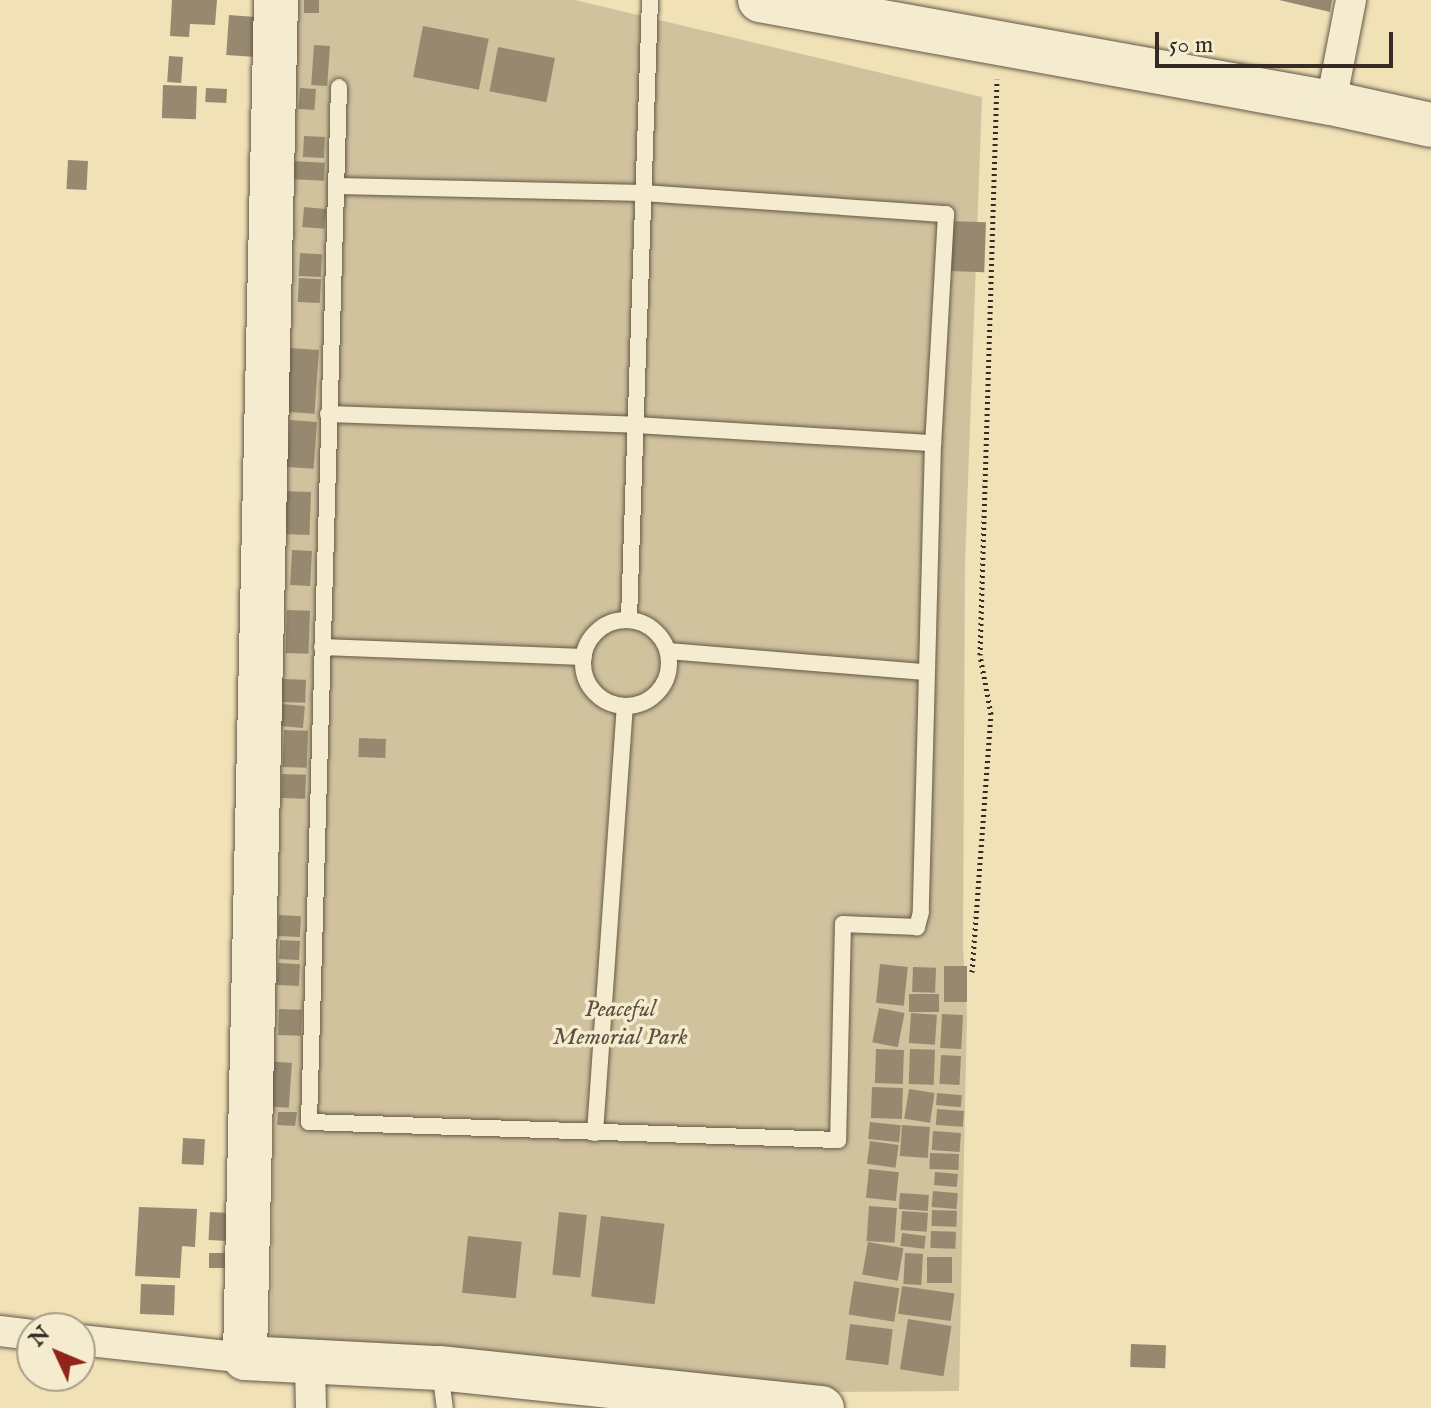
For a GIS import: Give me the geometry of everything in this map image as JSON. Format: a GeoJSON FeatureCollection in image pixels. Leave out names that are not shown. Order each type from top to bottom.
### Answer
{"type":"FeatureCollection","features":[{"type":"Feature","properties":{"kind":"street"},"geometry":{"type":"LineString","coordinates":[[245,1358],[276,0]]}},
{"type":"Feature","properties":{"kind":"street"},"geometry":{"type":"LineString","coordinates":[[760,0],[1331,103],[1431,125]]}},
{"type":"Feature","properties":{"kind":"street"},"geometry":{"type":"LineString","coordinates":[[1331,103],[1351,0]]}},
{"type":"Feature","properties":{"kind":"street"},"geometry":{"type":"LineString","coordinates":[[96,1342],[310,1362],[442,1388],[822,1408]]}},
{"type":"Feature","properties":{"kind":"street"},"geometry":{"type":"LineString","coordinates":[[310,1362],[311,1408]]}},
{"type":"Feature","properties":{"kind":"lane"},"geometry":{"type":"LineString","coordinates":[[629,619],[650,0]]}},
{"type":"Feature","properties":{"kind":"lane"},"geometry":{"type":"LineString","coordinates":[[338,186],[643,193],[946,214],[933,443],[921,912],[917,927],[843,924],[838,1140],[309,1122],[339,87]]}},
{"type":"Feature","properties":{"kind":"lane"},"geometry":{"type":"LineString","coordinates":[[328,414],[636,425],[933,443]]}},
{"type":"Feature","properties":{"kind":"lane"},"geometry":{"type":"LineString","coordinates":[[629,619],[650,626],[662,637],[668,651],[668,676],[663,686],[653,698],[625,707],[604,701],[592,692],[582,669],[595,633],[607,624],[629,619]]}},
{"type":"Feature","properties":{"kind":"lane"},"geometry":{"type":"LineString","coordinates":[[322,647],[584,657]]}},
{"type":"Feature","properties":{"kind":"lane"},"geometry":{"type":"LineString","coordinates":[[668,651],[925,672]]}},
{"type":"Feature","properties":{"kind":"lane"},"geometry":{"type":"LineString","coordinates":[[595,1133],[625,707]]}},
{"type":"Feature","properties":{"kind":"path"},"geometry":{"type":"LineString","coordinates":[[972,972],[991,714],[980,655],[998,43]]}},
{"type":"Feature","properties":{"kind":"green space","name":"Peaceful Memorial Park"},"geometry":{"type":"Polygon","coordinates":[[[285,0],[575,0],[982,97],[965,564],[963,948],[967,1013],[959,1391],[835,1392],[271,1339],[285,0]]]}},
{"type":"Feature","properties":{"kind":"building"},"geometry":{"type":"Polygon","coordinates":[[[172,0],[217,0],[215,25],[190,24],[189,37],[170,36],[172,0]]]}},
{"type":"Feature","properties":{"kind":"building"},"geometry":{"type":"Polygon","coordinates":[[[304,0],[319,0],[319,13],[304,13],[304,0]]]}},
{"type":"Feature","properties":{"kind":"building"},"geometry":{"type":"Polygon","coordinates":[[[1279,0],[1332,0],[1330,12],[1279,0]]]}},
{"type":"Feature","properties":{"kind":"building"},"geometry":{"type":"Polygon","coordinates":[[[229,15],[260,17],[257,57],[226,55],[229,15]]]}},
{"type":"Feature","properties":{"kind":"building"},"geometry":{"type":"Polygon","coordinates":[[[423,26],[489,39],[479,90],[413,77],[423,26]]]}},
{"type":"Feature","properties":{"kind":"building"},"geometry":{"type":"Polygon","coordinates":[[[314,45],[330,46],[327,86],[311,85],[314,45]]]}},
{"type":"Feature","properties":{"kind":"building"},"geometry":{"type":"Polygon","coordinates":[[[498,47],[555,58],[546,102],[489,91],[498,47]]]}},
{"type":"Feature","properties":{"kind":"building"},"geometry":{"type":"Polygon","coordinates":[[[169,56],[183,57],[181,83],[167,82],[169,56]]]}},
{"type":"Feature","properties":{"kind":"building"},"geometry":{"type":"Polygon","coordinates":[[[163,85],[197,86],[196,119],[162,118],[163,85]]]}},
{"type":"Feature","properties":{"kind":"building"},"geometry":{"type":"Polygon","coordinates":[[[206,88],[227,89],[226,103],[205,102],[206,88]]]}},
{"type":"Feature","properties":{"kind":"building"},"geometry":{"type":"Polygon","coordinates":[[[300,88],[316,89],[314,110],[299,109],[300,88]]]}},
{"type":"Feature","properties":{"kind":"building"},"geometry":{"type":"Polygon","coordinates":[[[304,136],[325,137],[324,158],[303,157],[304,136]]]}},
{"type":"Feature","properties":{"kind":"building"},"geometry":{"type":"Polygon","coordinates":[[[68,160],[88,161],[86,190],[66,189],[68,160]]]}},
{"type":"Feature","properties":{"kind":"building"},"geometry":{"type":"Polygon","coordinates":[[[291,161],[325,163],[324,181],[290,179],[291,161]]]}},
{"type":"Feature","properties":{"kind":"building"},"geometry":{"type":"Polygon","coordinates":[[[304,207],[326,209],[324,229],[302,227],[304,207]]]}},
{"type":"Feature","properties":{"kind":"building"},"geometry":{"type":"Polygon","coordinates":[[[951,221],[986,222],[984,272],[949,271],[951,221]]]}},
{"type":"Feature","properties":{"kind":"building"},"geometry":{"type":"Polygon","coordinates":[[[300,253],[322,254],[321,277],[299,276],[300,253]]]}},
{"type":"Feature","properties":{"kind":"building"},"geometry":{"type":"Polygon","coordinates":[[[299,278],[321,279],[320,303],[298,302],[299,278]]]}},
{"type":"Feature","properties":{"kind":"building"},"geometry":{"type":"Polygon","coordinates":[[[290,348],[319,350],[314,414],[286,412],[290,348]]]}},
{"type":"Feature","properties":{"kind":"building"},"geometry":{"type":"Polygon","coordinates":[[[290,420],[317,422],[314,469],[287,467],[290,420]]]}},
{"type":"Feature","properties":{"kind":"building"},"geometry":{"type":"Polygon","coordinates":[[[283,491],[311,492],[309,535],[281,534],[283,491]]]}},
{"type":"Feature","properties":{"kind":"building"},"geometry":{"type":"Polygon","coordinates":[[[292,550],[312,551],[310,586],[290,585],[292,550]]]}},
{"type":"Feature","properties":{"kind":"building"},"geometry":{"type":"Polygon","coordinates":[[[287,610],[310,611],[308,654],[285,653],[287,610]]]}},
{"type":"Feature","properties":{"kind":"building"},"geometry":{"type":"Polygon","coordinates":[[[282,679],[306,680],[305,703],[281,702],[282,679]]]}},
{"type":"Feature","properties":{"kind":"building"},"geometry":{"type":"Polygon","coordinates":[[[282,704],[305,706],[303,728],[280,726],[282,704]]]}},
{"type":"Feature","properties":{"kind":"building"},"geometry":{"type":"Polygon","coordinates":[[[284,730],[308,731],[307,768],[283,767],[284,730]]]}},
{"type":"Feature","properties":{"kind":"building"},"geometry":{"type":"Polygon","coordinates":[[[359,738],[386,739],[385,758],[358,757],[359,738]]]}},
{"type":"Feature","properties":{"kind":"building"},"geometry":{"type":"Polygon","coordinates":[[[282,774],[306,775],[305,799],[281,798],[282,774]]]}},
{"type":"Feature","properties":{"kind":"building"},"geometry":{"type":"Polygon","coordinates":[[[279,915],[301,916],[300,937],[278,936],[279,915]]]}},
{"type":"Feature","properties":{"kind":"building"},"geometry":{"type":"Polygon","coordinates":[[[280,940],[300,941],[299,960],[279,959],[280,940]]]}},
{"type":"Feature","properties":{"kind":"building"},"geometry":{"type":"Polygon","coordinates":[[[278,963],[300,964],[299,986],[277,985],[278,963]]]}},
{"type":"Feature","properties":{"kind":"building"},"geometry":{"type":"Polygon","coordinates":[[[880,964],[908,967],[904,1006],[876,1003],[880,964]]]}},
{"type":"Feature","properties":{"kind":"building"},"geometry":{"type":"Polygon","coordinates":[[[944,966],[967,966],[967,1002],[944,1002],[944,966]]]}},
{"type":"Feature","properties":{"kind":"building"},"geometry":{"type":"Polygon","coordinates":[[[913,967],[936,968],[935,993],[912,992],[913,967]]]}},
{"type":"Feature","properties":{"kind":"building"},"geometry":{"type":"Polygon","coordinates":[[[909,994],[939,994],[939,1012],[909,1012],[909,994]]]}},
{"type":"Feature","properties":{"kind":"building"},"geometry":{"type":"Polygon","coordinates":[[[879,1008],[905,1013],[898,1047],[872,1042],[879,1008]]]}},
{"type":"Feature","properties":{"kind":"building"},"geometry":{"type":"Polygon","coordinates":[[[279,1009],[302,1010],[301,1036],[278,1035],[279,1009]]]}},
{"type":"Feature","properties":{"kind":"building"},"geometry":{"type":"Polygon","coordinates":[[[911,1013],[937,1015],[935,1045],[909,1043],[911,1013]]]}},
{"type":"Feature","properties":{"kind":"building"},"geometry":{"type":"Polygon","coordinates":[[[942,1014],[963,1015],[961,1049],[940,1048],[942,1014]]]}},
{"type":"Feature","properties":{"kind":"building"},"geometry":{"type":"Polygon","coordinates":[[[876,1049],[904,1050],[903,1084],[875,1083],[876,1049]]]}},
{"type":"Feature","properties":{"kind":"building"},"geometry":{"type":"Polygon","coordinates":[[[910,1049],[935,1050],[934,1085],[909,1084],[910,1049]]]}},
{"type":"Feature","properties":{"kind":"building"},"geometry":{"type":"Polygon","coordinates":[[[941,1055],[961,1056],[959,1085],[939,1084],[941,1055]]]}},
{"type":"Feature","properties":{"kind":"building"},"geometry":{"type":"Polygon","coordinates":[[[265,1061],[292,1063],[289,1108],[262,1106],[265,1061]]]}},
{"type":"Feature","properties":{"kind":"building"},"geometry":{"type":"Polygon","coordinates":[[[872,1087],[903,1088],[902,1119],[871,1118],[872,1087]]]}},
{"type":"Feature","properties":{"kind":"building"},"geometry":{"type":"Polygon","coordinates":[[[909,1089],[935,1093],[930,1123],[904,1119],[909,1089]]]}},
{"type":"Feature","properties":{"kind":"building"},"geometry":{"type":"Polygon","coordinates":[[[937,1093],[962,1095],[961,1107],[936,1105],[937,1093]]]}},
{"type":"Feature","properties":{"kind":"building"},"geometry":{"type":"Polygon","coordinates":[[[937,1109],[964,1111],[963,1127],[936,1125],[937,1109]]]}},
{"type":"Feature","properties":{"kind":"building"},"geometry":{"type":"Polygon","coordinates":[[[278,1112],[297,1112],[295,1126],[277,1125],[278,1112]]]}},
{"type":"Feature","properties":{"kind":"building"},"geometry":{"type":"Polygon","coordinates":[[[870,1122],[901,1125],[899,1142],[868,1139],[870,1122]]]}},
{"type":"Feature","properties":{"kind":"building"},"geometry":{"type":"Polygon","coordinates":[[[902,1125],[930,1127],[928,1158],[900,1156],[902,1125]]]}},
{"type":"Feature","properties":{"kind":"building"},"geometry":{"type":"Polygon","coordinates":[[[933,1131],[961,1133],[960,1152],[932,1150],[933,1131]]]}},
{"type":"Feature","properties":{"kind":"building"},"geometry":{"type":"Polygon","coordinates":[[[183,1138],[205,1139],[204,1165],[182,1164],[183,1138]]]}},
{"type":"Feature","properties":{"kind":"building"},"geometry":{"type":"Polygon","coordinates":[[[870,1141],[899,1145],[896,1168],[867,1164],[870,1141]]]}},
{"type":"Feature","properties":{"kind":"building"},"geometry":{"type":"Polygon","coordinates":[[[930,1153],[959,1154],[958,1170],[929,1169],[930,1153]]]}},
{"type":"Feature","properties":{"kind":"building"},"geometry":{"type":"Polygon","coordinates":[[[869,1169],[899,1172],[896,1201],[866,1198],[869,1169]]]}},
{"type":"Feature","properties":{"kind":"building"},"geometry":{"type":"Polygon","coordinates":[[[935,1172],[958,1174],[957,1187],[934,1185],[935,1172]]]}},
{"type":"Feature","properties":{"kind":"building"},"geometry":{"type":"Polygon","coordinates":[[[933,1191],[958,1193],[957,1209],[932,1207],[933,1191]]]}},
{"type":"Feature","properties":{"kind":"building"},"geometry":{"type":"Polygon","coordinates":[[[900,1193],[929,1195],[928,1211],[899,1209],[900,1193]]]}},
{"type":"Feature","properties":{"kind":"building"},"geometry":{"type":"Polygon","coordinates":[[[869,1206],[897,1208],[894,1243],[867,1241],[869,1206]]]}},
{"type":"Feature","properties":{"kind":"building"},"geometry":{"type":"Polygon","coordinates":[[[139,1207],[197,1209],[195,1247],[182,1246],[180,1278],[135,1276],[139,1207]]]}},
{"type":"Feature","properties":{"kind":"building"},"geometry":{"type":"Polygon","coordinates":[[[932,1210],[957,1211],[956,1227],[931,1226],[932,1210]]]}},
{"type":"Feature","properties":{"kind":"building"},"geometry":{"type":"Polygon","coordinates":[[[902,1211],[928,1213],[927,1232],[901,1230],[902,1211]]]}},
{"type":"Feature","properties":{"kind":"building"},"geometry":{"type":"Polygon","coordinates":[[[210,1212],[230,1213],[229,1241],[209,1240],[210,1212]]]}},
{"type":"Feature","properties":{"kind":"building"},"geometry":{"type":"Polygon","coordinates":[[[559,1212],[587,1215],[580,1278],[552,1275],[559,1212]]]}},
{"type":"Feature","properties":{"kind":"building"},"geometry":{"type":"Polygon","coordinates":[[[601,1216],[665,1224],[655,1304],[591,1296],[601,1216]]]}},
{"type":"Feature","properties":{"kind":"building"},"geometry":{"type":"Polygon","coordinates":[[[931,1231],[956,1232],[955,1249],[930,1248],[931,1231]]]}},
{"type":"Feature","properties":{"kind":"building"},"geometry":{"type":"Polygon","coordinates":[[[902,1233],[926,1236],[924,1249],[900,1246],[902,1233]]]}},
{"type":"Feature","properties":{"kind":"building"},"geometry":{"type":"Polygon","coordinates":[[[468,1236],[522,1242],[516,1298],[462,1293],[468,1236]]]}},
{"type":"Feature","properties":{"kind":"building"},"geometry":{"type":"Polygon","coordinates":[[[868,1242],[903,1248],[898,1281],[862,1274],[868,1242]]]}},
{"type":"Feature","properties":{"kind":"building"},"geometry":{"type":"Polygon","coordinates":[[[209,1253],[226,1253],[226,1268],[209,1268],[209,1253]]]}},
{"type":"Feature","properties":{"kind":"building"},"geometry":{"type":"Polygon","coordinates":[[[905,1253],[923,1254],[921,1285],[903,1284],[905,1253]]]}},
{"type":"Feature","properties":{"kind":"building"},"geometry":{"type":"Polygon","coordinates":[[[927,1257],[952,1257],[952,1283],[927,1283],[927,1257]]]}},
{"type":"Feature","properties":{"kind":"building"},"geometry":{"type":"Polygon","coordinates":[[[854,1281],[899,1288],[894,1322],[849,1315],[854,1281]]]}},
{"type":"Feature","properties":{"kind":"building"},"geometry":{"type":"Polygon","coordinates":[[[141,1284],[175,1285],[174,1315],[140,1314],[141,1284]]]}},
{"type":"Feature","properties":{"kind":"building"},"geometry":{"type":"Polygon","coordinates":[[[902,1286],[954,1293],[951,1321],[898,1314],[902,1286]]]}},
{"type":"Feature","properties":{"kind":"building"},"geometry":{"type":"Polygon","coordinates":[[[908,1319],[951,1326],[943,1376],[900,1369],[908,1319]]]}},
{"type":"Feature","properties":{"kind":"building"},"geometry":{"type":"Polygon","coordinates":[[[850,1324],[893,1329],[888,1365],[846,1360],[850,1324]]]}},
{"type":"Feature","properties":{"kind":"building"},"geometry":{"type":"Polygon","coordinates":[[[1131,1344],[1166,1345],[1165,1368],[1130,1367],[1131,1344]]]}}]}
